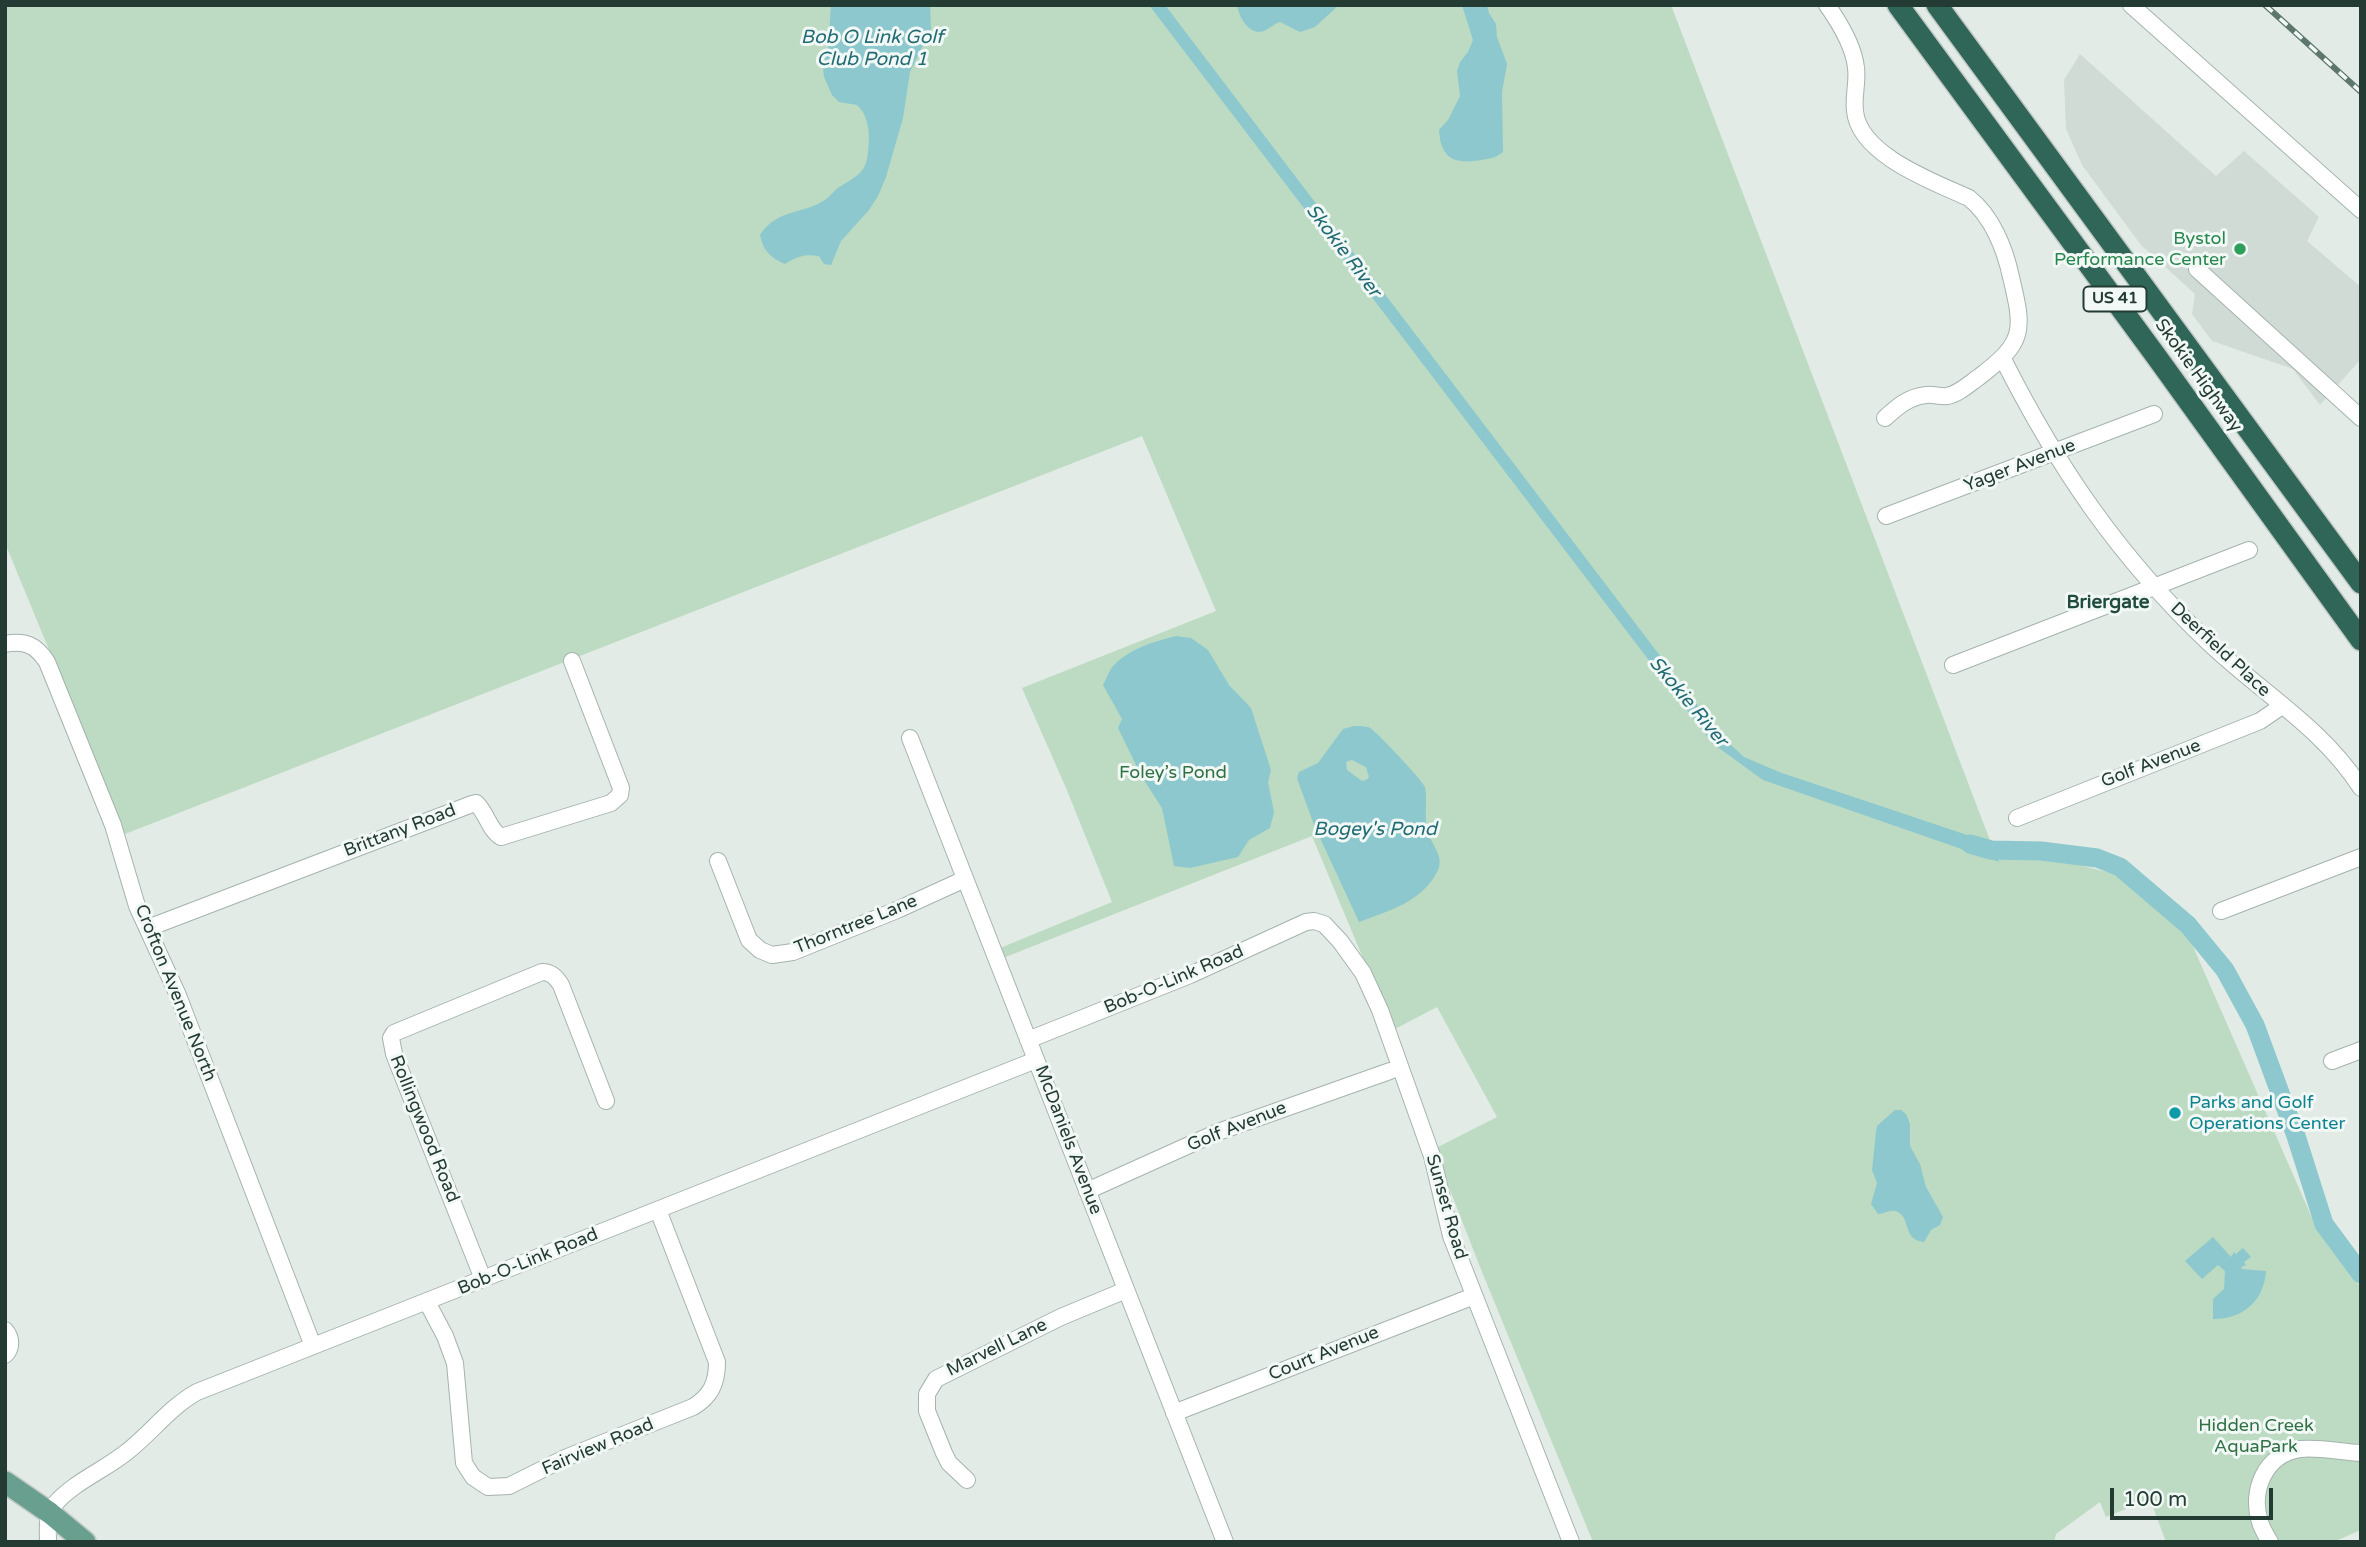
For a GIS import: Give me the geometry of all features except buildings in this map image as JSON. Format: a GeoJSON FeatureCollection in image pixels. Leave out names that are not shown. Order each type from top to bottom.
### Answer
{"type":"FeatureCollection","features":[{"type":"Feature","properties":{"kind":"highway","name":"Skokie Highway"},"geometry":{"type":"LineString","coordinates":[[1898,5],[2361,640]]}},
{"type":"Feature","properties":{"kind":"highway","name":"Skokie Highway"},"geometry":{"type":"LineString","coordinates":[[1937,5],[2361,583]]}},
{"type":"Feature","properties":{"kind":"highway"},"geometry":{"type":"LineString","coordinates":[[2321,527],[2361,575]]}},
{"type":"Feature","properties":{"kind":"main road"},"geometry":{"type":"LineString","coordinates":[[5,1482],[50,1513],[85,1542]]}},
{"type":"Feature","properties":{"kind":"street"},"geometry":{"type":"LineString","coordinates":[[1827,5],[1844,33],[1856,65],[1854,112],[1862,133],[1879,150],[1910,170],[1969,198],[1984,214],[1994,230],[2010,270],[2020,316],[2017,338],[2003,359],[1964,388],[1947,396],[1926,395],[1903,402],[1885,418]]}},
{"type":"Feature","properties":{"kind":"street"},"geometry":{"type":"LineString","coordinates":[[2131,5],[2361,210]]}},
{"type":"Feature","properties":{"kind":"street"},"geometry":{"type":"LineString","coordinates":[[2197,269],[2361,418]]}},
{"type":"Feature","properties":{"kind":"street","name":"Deerfield Place"},"geometry":{"type":"LineString","coordinates":[[2003,359],[2054,453],[2112,537],[2208,642],[2315,732],[2361,788]]}},
{"type":"Feature","properties":{"kind":"street","name":"Yager Avenue"},"geometry":{"type":"LineString","coordinates":[[1886,516],[2154,414]]}},
{"type":"Feature","properties":{"kind":"street"},"geometry":{"type":"LineString","coordinates":[[1953,665],[2249,550]]}},
{"type":"Feature","properties":{"kind":"street","name":"Crofton Avenue North"},"geometry":{"type":"LineString","coordinates":[[5,644],[18,642],[31,645],[40,650],[47,662],[113,825],[138,906],[181,1003],[313,1346]]}},
{"type":"Feature","properties":{"kind":"street","name":"Brittany Road"},"geometry":{"type":"LineString","coordinates":[[148,928],[472,804],[476,803],[481,807],[493,830],[501,837],[611,803],[620,794],[621,788],[572,661]]}},
{"type":"Feature","properties":{"kind":"street","name":"Golf Avenue"},"geometry":{"type":"LineString","coordinates":[[2017,818],[2260,721],[2282,706]]}},
{"type":"Feature","properties":{"kind":"street","name":"McDaniels Avenue"},"geometry":{"type":"LineString","coordinates":[[911,738],[1225,1542]]}},
{"type":"Feature","properties":{"kind":"street"},"geometry":{"type":"LineString","coordinates":[[2221,911],[2361,857]]}},
{"type":"Feature","properties":{"kind":"street","name":"Thorntree Lane"},"geometry":{"type":"LineString","coordinates":[[718,861],[749,940],[760,950],[772,955],[793,952],[897,911],[965,879]]}},
{"type":"Feature","properties":{"kind":"street","name":"Bob-O-Link Road"},"geometry":{"type":"LineString","coordinates":[[1028,1040],[1190,975],[1307,922],[1320,922]]}},
{"type":"Feature","properties":{"kind":"street","name":"Sunset Road"},"geometry":{"type":"LineString","coordinates":[[1320,922],[1353,958],[1380,1010],[1432,1157],[1451,1236],[1571,1542]]}},
{"type":"Feature","properties":{"kind":"street","name":"Rollingwood Road"},"geometry":{"type":"LineString","coordinates":[[483,1279],[394,1054],[391,1038],[394,1033],[542,972],[548,972],[561,985],[606,1101]]}},
{"type":"Feature","properties":{"kind":"street"},"geometry":{"type":"LineString","coordinates":[[2332,1061],[2361,1050]]}},
{"type":"Feature","properties":{"kind":"street","name":"Bob-O-Link Road"},"geometry":{"type":"LineString","coordinates":[[50,1513],[53,1506],[68,1493],[127,1452],[188,1397],[1036,1060]]}},
{"type":"Feature","properties":{"kind":"street","name":"Golf Avenue"},"geometry":{"type":"LineString","coordinates":[[1087,1191],[1218,1132],[1390,1071]]}},
{"type":"Feature","properties":{"kind":"street","name":"Fairview Road"},"geometry":{"type":"LineString","coordinates":[[427,1302],[445,1336],[455,1363],[464,1463],[481,1484],[498,1488],[509,1486],[565,1458],[693,1407],[715,1385],[717,1363],[658,1210]]}},
{"type":"Feature","properties":{"kind":"street","name":"Marvell Lane"},"geometry":{"type":"LineString","coordinates":[[967,1480],[949,1463],[927,1411],[927,1394],[936,1379],[1061,1317],[1126,1290]]}},
{"type":"Feature","properties":{"kind":"street","name":"Court Avenue"},"geometry":{"type":"LineString","coordinates":[[1174,1413],[1474,1296]]}},
{"type":"Feature","properties":{"kind":"street"},"geometry":{"type":"LineString","coordinates":[[5,1330],[10,1346],[5,1355]]}},
{"type":"Feature","properties":{"kind":"street"},"geometry":{"type":"LineString","coordinates":[[2270,1542],[2260,1523],[2256,1492],[2271,1464],[2281,1456],[2302,1449],[2361,1453]]}},
{"type":"Feature","properties":{"kind":"street"},"geometry":{"type":"LineString","coordinates":[[48,1542],[50,1513]]}},
{"type":"Feature","properties":{"kind":"shaded area"},"geometry":{"type":"Polygon","coordinates":[[[2080,54],[2216,176],[2244,151],[2319,217],[2307,241],[2361,287],[2361,359],[2320,405],[2293,369],[2212,341],[2192,314],[2195,294],[2141,245],[2082,165],[2066,129],[2064,80],[2080,54]]]}},
{"type":"Feature","properties":{"kind":"green space","name":"Hidden Creek AquaPark"},"geometry":{"type":"Polygon","coordinates":[[[5,5],[1671,5],[1991,843],[2119,875],[2188,935],[2316,1227],[2361,1288],[2361,1530],[2333,1542],[2166,1542],[2150,1499],[2106,1517],[2100,1502],[2056,1534],[2054,1542],[1593,1542],[1434,1149],[1497,1117],[1437,1007],[1393,1030],[1312,836],[1003,958],[1000,948],[1112,902],[1022,688],[1216,611],[1142,436],[125,834],[5,543],[5,5]]]}},
{"type":"Feature","properties":{"kind":"water","name":"Bob O Link Golf Club Pond 1"},"geometry":{"type":"Polygon","coordinates":[[[831,5],[930,5],[931,29],[910,72],[903,118],[878,196],[841,241],[831,265],[824,264],[819,256],[810,255],[798,257],[785,264],[768,253],[763,245],[760,235],[767,226],[782,216],[825,200],[856,177],[866,163],[869,139],[863,112],[857,105],[839,102],[832,95],[824,77],[831,5]]]}},
{"type":"Feature","properties":{"kind":"water"},"geometry":{"type":"Polygon","coordinates":[[[1149,5],[1165,5],[1721,736],[1744,757],[1779,772],[1991,843],[1999,862],[1763,780],[1712,743],[1149,5]]]}},
{"type":"Feature","properties":{"kind":"water"},"geometry":{"type":"Polygon","coordinates":[[[1237,5],[1339,5],[1315,27],[1300,32],[1280,22],[1259,32],[1249,28],[1242,20],[1237,5]]]}},
{"type":"Feature","properties":{"kind":"water"},"geometry":{"type":"Polygon","coordinates":[[[1462,5],[1487,5],[1496,24],[1497,37],[1507,64],[1502,92],[1503,152],[1493,158],[1473,161],[1457,160],[1447,154],[1440,140],[1439,130],[1448,120],[1460,96],[1457,71],[1473,40],[1462,5]]]}},
{"type":"Feature","properties":{"kind":"water","name":"Foley’s Pond"},"geometry":{"type":"Polygon","coordinates":[[[1176,636],[1191,638],[1208,650],[1229,685],[1251,708],[1271,770],[1268,782],[1274,812],[1270,828],[1249,840],[1238,857],[1190,868],[1174,866],[1162,808],[1142,777],[1118,728],[1122,719],[1103,685],[1112,667],[1128,654],[1151,643],[1176,636]]]}},
{"type":"Feature","properties":{"kind":"water","name":"Bogey's Pond"},"geometry":{"type":"Polygon","coordinates":[[[1354,726],[1370,728],[1425,787],[1427,829],[1440,861],[1431,881],[1414,898],[1359,922],[1314,825],[1297,778],[1299,772],[1318,763],[1343,729],[1354,726]],[[1352,760],[1346,762],[1347,770],[1362,781],[1369,777],[1366,767],[1352,760]]]}},
{"type":"Feature","properties":{"kind":"water"},"geometry":{"type":"Polygon","coordinates":[[[1895,1110],[1906,1114],[1910,1124],[1910,1146],[1920,1164],[1926,1187],[1943,1217],[1940,1225],[1931,1230],[1924,1242],[1912,1237],[1900,1213],[1893,1211],[1878,1214],[1871,1204],[1877,1183],[1872,1170],[1877,1126],[1895,1110]]]}},
{"type":"Feature","properties":{"kind":"water"},"geometry":{"type":"Polygon","coordinates":[[[2213,1237],[2231,1257],[2234,1252],[2236,1254],[2243,1248],[2251,1257],[2244,1262],[2246,1265],[2241,1267],[2242,1269],[2266,1271],[2261,1291],[2250,1306],[2234,1316],[2213,1319],[2213,1299],[2224,1289],[2225,1271],[2218,1265],[2202,1279],[2185,1261],[2213,1237]]]}},
{"type":"Feature","properties":{"kind":"waterway","name":"Skokie River"},"geometry":{"type":"LineString","coordinates":[[1970,844],[1991,850],[2041,851],[2097,858],[2120,867],[2188,925],[2225,970],[2255,1025],[2296,1136],[2324,1224],[2361,1274]]}},
{"type":"Feature","properties":{"kind":"railway"},"geometry":{"type":"LineString","coordinates":[[2265,5],[2361,92]]}},
{"type":"Feature","properties":{"kind":"place","name":"Bystol Performance Center"},"geometry":{"type":"Point","coordinates":[2240,249]}},
{"type":"Feature","properties":{"kind":"place","name":"Parks and Golf Operations Center"},"geometry":{"type":"Point","coordinates":[2175,1113]}},
{"type":"Feature","properties":{"kind":"district","name":"Briergate"},"geometry":{"type":"Point","coordinates":[2108,603]}}]}
